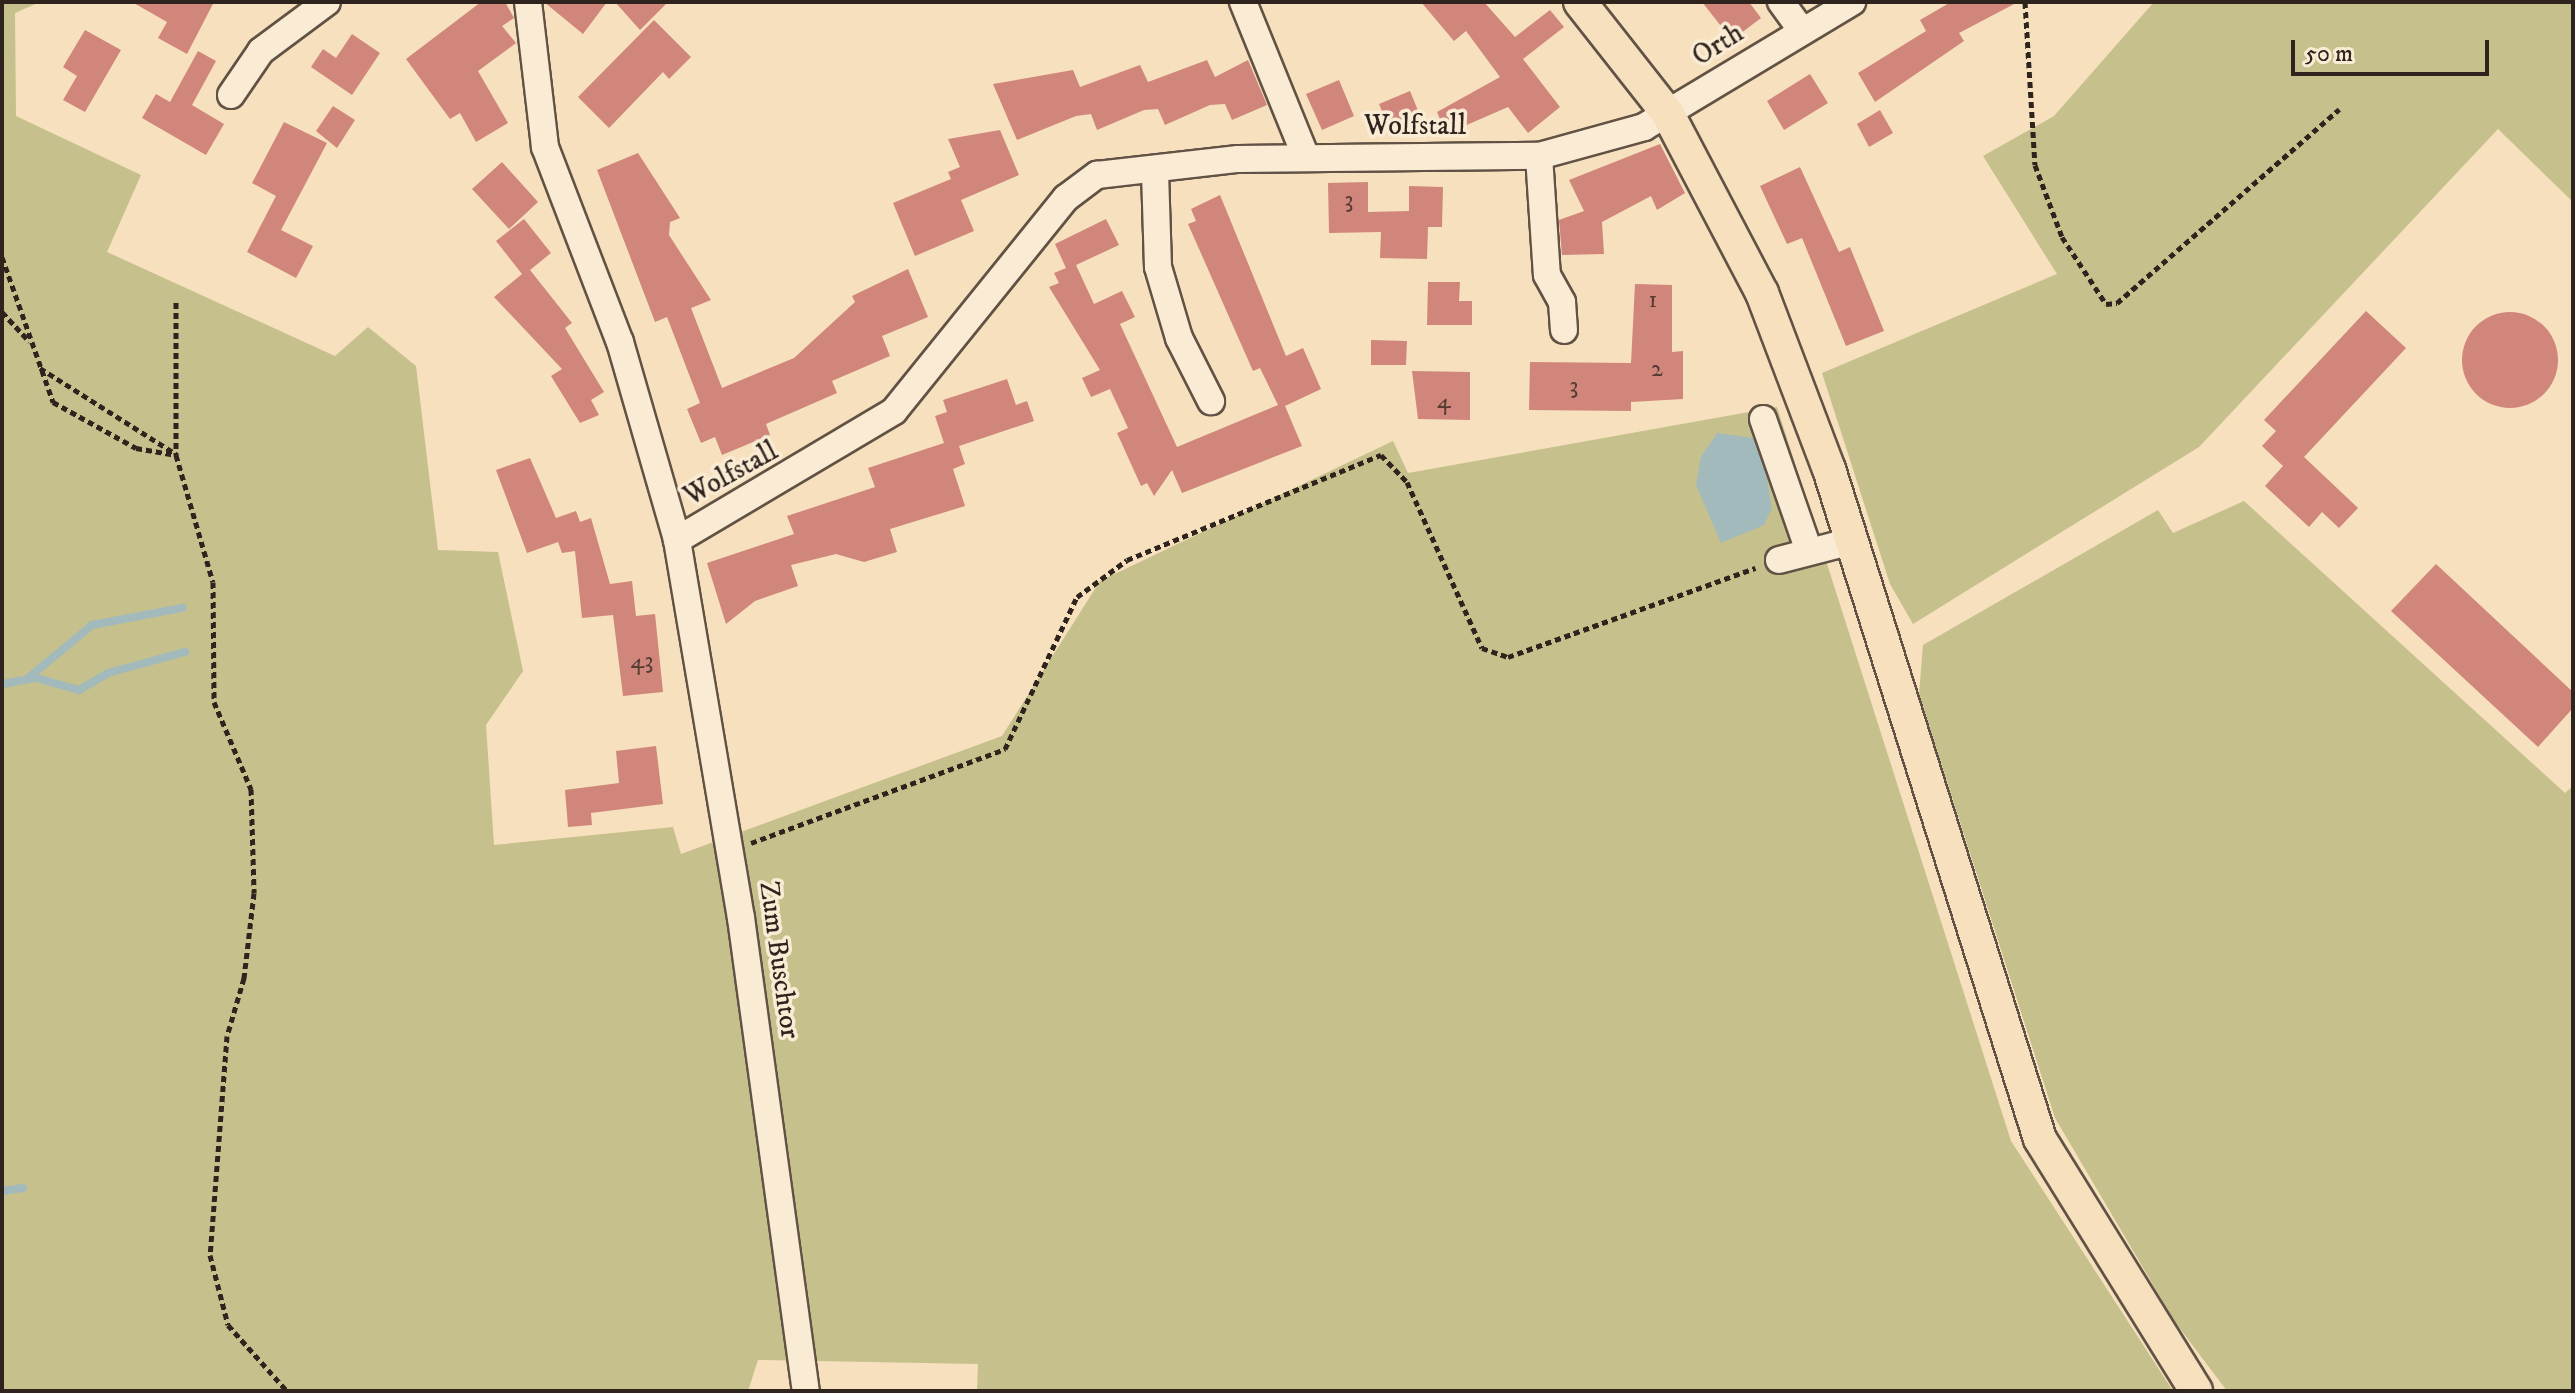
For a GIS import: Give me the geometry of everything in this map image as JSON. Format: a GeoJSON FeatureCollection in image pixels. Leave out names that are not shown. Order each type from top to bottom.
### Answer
{"type":"FeatureCollection","features":[{"type":"Feature","properties":{"kind":"main road"},"geometry":{"type":"LineString","coordinates":[[1580,2],[1668,114],[1762,293],[1852,541],[2040,1139],[2196,1391]]}},
{"type":"Feature","properties":{"kind":"street"},"geometry":{"type":"LineString","coordinates":[[231,95],[261,51],[327,2]]}},
{"type":"Feature","properties":{"kind":"street","name":"Wolfstall"},"geometry":{"type":"LineString","coordinates":[[528,2],[545,147],[620,342],[677,540],[894,411],[1066,198],[1097,175],[1306,157],[1539,156],[1668,114]]}},
{"type":"Feature","properties":{"kind":"street"},"geometry":{"type":"LineString","coordinates":[[1243,2],[1306,157]]}},
{"type":"Feature","properties":{"kind":"street"},"geometry":{"type":"LineString","coordinates":[[1781,2],[1802,31]]}},
{"type":"Feature","properties":{"kind":"street","name":"Orth"},"geometry":{"type":"LineString","coordinates":[[1668,114],[1852,2]]}},
{"type":"Feature","properties":{"kind":"street"},"geometry":{"type":"LineString","coordinates":[[1539,156],[1547,275],[1562,302],[1564,330]]}},
{"type":"Feature","properties":{"kind":"street"},"geometry":{"type":"LineString","coordinates":[[1155,172],[1158,267],[1179,338],[1211,401]]}},
{"type":"Feature","properties":{"kind":"street"},"geometry":{"type":"LineString","coordinates":[[1763,419],[1809,551]]}},
{"type":"Feature","properties":{"kind":"street","name":"Zum Buschtor"},"geometry":{"type":"LineString","coordinates":[[677,540],[730,851],[806,1391]]}},
{"type":"Feature","properties":{"kind":"street"},"geometry":{"type":"LineString","coordinates":[[1779,560],[1852,541]]}},
{"type":"Feature","properties":{"kind":"path"},"geometry":{"type":"LineString","coordinates":[[2025,2],[2035,165],[2062,237],[2106,304],[2117,303],[2339,109]]}},
{"type":"Feature","properties":{"kind":"path"},"geometry":{"type":"LineString","coordinates":[[2,257],[38,367],[53,402],[136,448],[176,455]]}},
{"type":"Feature","properties":{"kind":"path"},"geometry":{"type":"LineString","coordinates":[[176,302],[176,455],[213,582],[214,702],[251,789],[254,893],[244,978],[227,1036],[210,1255],[228,1325],[287,1391]]}},
{"type":"Feature","properties":{"kind":"path"},"geometry":{"type":"LineString","coordinates":[[2,312],[29,341]]}},
{"type":"Feature","properties":{"kind":"path"},"geometry":{"type":"LineString","coordinates":[[38,367],[176,455]]}},
{"type":"Feature","properties":{"kind":"path"},"geometry":{"type":"LineString","coordinates":[[730,851],[1005,749],[1077,597],[1127,560],[1381,455],[1407,482],[1482,648],[1508,657],[1779,560]]}},
{"type":"Feature","properties":{"kind":"shaded area"},"geometry":{"type":"Polygon","coordinates":[[[2,2],[40,2],[15,13],[16,116],[141,175],[107,252],[335,356],[368,327],[416,366],[438,550],[498,552],[523,671],[486,725],[494,845],[673,827],[681,854],[1002,736],[1100,581],[1393,441],[1408,473],[1777,407],[2011,1141],[2173,1391],[977,1391],[978,1364],[758,1360],[748,1391],[2,1391],[2,2]]]}},
{"type":"Feature","properties":{"kind":"shaded area"},"geometry":{"type":"Polygon","coordinates":[[[2154,2],[2573,2],[2573,202],[2498,129],[2199,447],[1913,624],[1890,584],[1822,373],[2057,274],[1983,156],[2054,116],[2154,2]]]}},
{"type":"Feature","properties":{"kind":"shaded area"},"geometry":{"type":"Polygon","coordinates":[[[2244,501],[2565,793],[2573,786],[2573,1391],[2227,1391],[2175,1322],[2055,1118],[1919,694],[1923,645],[2158,510],[2173,533],[2244,501]]]}},
{"type":"Feature","properties":{"kind":"water"},"geometry":{"type":"Polygon","coordinates":[[[1717,433],[1760,439],[1772,508],[1764,525],[1721,543],[1696,485],[1701,457],[1717,433]]]}},
{"type":"Feature","properties":{"kind":"building"},"geometry":{"type":"Polygon","coordinates":[[[132,2],[214,2],[187,54],[158,38],[167,22],[132,2]]]}},
{"type":"Feature","properties":{"kind":"building"},"geometry":{"type":"Polygon","coordinates":[[[481,2],[505,2],[514,18],[502,26],[516,43],[478,71],[508,123],[476,142],[460,113],[450,119],[406,59],[481,2]]]}},
{"type":"Feature","properties":{"kind":"building"},"geometry":{"type":"Polygon","coordinates":[[[544,2],[607,2],[583,34],[544,2]]]}},
{"type":"Feature","properties":{"kind":"building"},"geometry":{"type":"Polygon","coordinates":[[[615,2],[668,2],[640,30],[615,2]]]}},
{"type":"Feature","properties":{"kind":"building"},"geometry":{"type":"Polygon","coordinates":[[[1421,2],[1484,2],[1515,37],[1550,10],[1564,27],[1523,59],[1560,107],[1528,133],[1508,107],[1446,134],[1437,112],[1500,77],[1466,31],[1454,41],[1421,2]]]}},
{"type":"Feature","properties":{"kind":"building"},"geometry":{"type":"Polygon","coordinates":[[[1702,2],[1749,2],[1761,18],[1732,40],[1702,2]]]}},
{"type":"Feature","properties":{"kind":"building"},"geometry":{"type":"Polygon","coordinates":[[[1951,2],[2018,2],[1959,33],[1964,41],[1875,102],[1858,73],[1926,31],[1920,20],[1951,2]]]}},
{"type":"Feature","properties":{"kind":"building"},"geometry":{"type":"Polygon","coordinates":[[[654,20],[691,57],[669,79],[663,72],[609,128],[578,97],[654,20]]]}},
{"type":"Feature","properties":{"kind":"building"},"geometry":{"type":"Polygon","coordinates":[[[85,30],[121,50],[85,112],[63,100],[77,76],[63,67],[85,30]]]}},
{"type":"Feature","properties":{"kind":"building"},"geometry":{"type":"Polygon","coordinates":[[[352,34],[380,53],[352,95],[311,67],[323,49],[336,58],[352,34]]]}},
{"type":"Feature","properties":{"kind":"building"},"geometry":{"type":"Polygon","coordinates":[[[198,51],[216,61],[192,105],[224,124],[206,155],[142,118],[156,94],[170,102],[198,51]]]}},
{"type":"Feature","properties":{"kind":"building"},"geometry":{"type":"Polygon","coordinates":[[[1207,60],[1215,77],[1248,60],[1267,105],[1232,120],[1225,104],[1210,105],[1165,125],[1158,109],[1144,110],[1097,130],[1091,114],[1076,116],[1017,140],[993,84],[1073,70],[1080,87],[1140,65],[1148,82],[1207,60]]]}},
{"type":"Feature","properties":{"kind":"building"},"geometry":{"type":"Polygon","coordinates":[[[1810,74],[1828,103],[1784,130],[1767,101],[1810,74]]]}},
{"type":"Feature","properties":{"kind":"building"},"geometry":{"type":"Polygon","coordinates":[[[1339,80],[1354,116],[1322,130],[1306,94],[1339,80]]]}},
{"type":"Feature","properties":{"kind":"building"},"geometry":{"type":"Polygon","coordinates":[[[1410,91],[1423,123],[1392,136],[1379,104],[1410,91]]]}},
{"type":"Feature","properties":{"kind":"building"},"geometry":{"type":"Polygon","coordinates":[[[333,106],[355,120],[337,148],[316,131],[333,106]]]}},
{"type":"Feature","properties":{"kind":"building"},"geometry":{"type":"Polygon","coordinates":[[[1880,110],[1893,133],[1869,147],[1857,124],[1880,110]]]}},
{"type":"Feature","properties":{"kind":"building"},"geometry":{"type":"Polygon","coordinates":[[[284,122],[327,143],[281,230],[313,246],[296,278],[247,252],[276,196],[252,183],[284,122]]]}},
{"type":"Feature","properties":{"kind":"building"},"geometry":{"type":"Polygon","coordinates":[[[1000,130],[1019,175],[961,200],[974,231],[915,256],[893,203],[951,179],[948,172],[960,167],[948,139],[1000,130]]]}},
{"type":"Feature","properties":{"kind":"building"},"geometry":{"type":"Polygon","coordinates":[[[1660,144],[1685,193],[1657,210],[1651,196],[1602,222],[1604,254],[1562,255],[1559,220],[1584,211],[1569,180],[1660,144]]]}},
{"type":"Feature","properties":{"kind":"building"},"geometry":{"type":"Polygon","coordinates":[[[638,153],[680,218],[670,222],[669,235],[711,300],[691,308],[722,388],[794,358],[855,302],[852,296],[908,269],[928,317],[882,336],[890,356],[832,381],[837,393],[766,424],[770,435],[722,455],[715,437],[701,443],[687,409],[700,403],[667,317],[655,322],[597,170],[638,153]]]}},
{"type":"Feature","properties":{"kind":"building"},"geometry":{"type":"Polygon","coordinates":[[[502,162],[538,202],[509,229],[472,189],[502,162]]]}},
{"type":"Feature","properties":{"kind":"building"},"geometry":{"type":"Polygon","coordinates":[[[1800,167],[1839,252],[1850,247],[1884,331],[1846,346],[1802,238],[1787,244],[1760,186],[1800,167]]]}},
{"type":"Feature","properties":{"kind":"building"},"geometry":{"type":"Polygon","coordinates":[[[1368,182],[1368,212],[1409,211],[1409,186],[1443,187],[1442,227],[1428,227],[1427,259],[1380,258],[1381,232],[1329,233],[1328,183],[1368,182]]]}},
{"type":"Feature","properties":{"kind":"building"},"geometry":{"type":"Polygon","coordinates":[[[1220,195],[1286,356],[1303,348],[1321,389],[1285,406],[1302,446],[1182,493],[1172,470],[1154,496],[1147,483],[1141,486],[1117,433],[1128,428],[1110,389],[1091,397],[1082,378],[1100,370],[1049,287],[1059,283],[1054,273],[1066,268],[1055,244],[1106,219],[1119,245],[1076,265],[1094,304],[1122,291],[1135,317],[1120,324],[1177,447],[1278,405],[1260,368],[1253,371],[1188,224],[1196,221],[1191,209],[1220,195]]]}},
{"type":"Feature","properties":{"kind":"building"},"geometry":{"type":"Polygon","coordinates":[[[524,219],[551,253],[530,270],[572,323],[565,328],[604,392],[591,400],[599,415],[580,423],[551,376],[562,369],[494,297],[522,274],[496,241],[524,219]]]}},
{"type":"Feature","properties":{"kind":"building"},"geometry":{"type":"Polygon","coordinates":[[[1428,282],[1460,282],[1459,301],[1472,301],[1472,325],[1427,325],[1428,282]]]}},
{"type":"Feature","properties":{"kind":"building"},"geometry":{"type":"Polygon","coordinates":[[[1635,284],[1672,285],[1672,352],[1683,351],[1683,399],[1631,402],[1631,411],[1529,410],[1530,362],[1631,363],[1635,284]]]}},
{"type":"Feature","properties":{"kind":"building"},"geometry":{"type":"Polygon","coordinates":[[[2366,311],[2406,348],[2304,457],[2358,508],[2339,528],[2322,512],[2309,527],[2265,486],[2283,466],[2262,446],[2276,431],[2264,420],[2366,311]]]}},
{"type":"Feature","properties":{"kind":"building"},"geometry":{"type":"Polygon","coordinates":[[[2510,312],[2528,316],[2544,326],[2554,342],[2558,360],[2554,378],[2544,394],[2528,404],[2510,408],[2492,404],[2476,394],[2466,378],[2462,360],[2466,342],[2476,326],[2492,316],[2510,312]]]}},
{"type":"Feature","properties":{"kind":"building"},"geometry":{"type":"Polygon","coordinates":[[[1371,340],[1407,341],[1406,365],[1371,365],[1371,340]]]}},
{"type":"Feature","properties":{"kind":"building"},"geometry":{"type":"Polygon","coordinates":[[[1412,371],[1470,372],[1470,420],[1418,419],[1412,371]]]}},
{"type":"Feature","properties":{"kind":"building"},"geometry":{"type":"Polygon","coordinates":[[[1007,379],[1016,405],[1027,401],[1034,421],[959,446],[965,464],[953,469],[965,506],[890,529],[897,552],[864,562],[836,554],[791,565],[798,586],[755,601],[726,624],[707,563],[794,534],[787,516],[875,487],[868,468],[944,443],[935,416],[947,412],[943,400],[1007,379]]]}},
{"type":"Feature","properties":{"kind":"building"},"geometry":{"type":"Polygon","coordinates":[[[530,458],[556,518],[576,511],[580,522],[591,518],[610,584],[632,581],[636,616],[655,614],[663,692],[623,696],[613,615],[582,618],[575,551],[562,553],[558,542],[527,553],[496,470],[530,458]]]}},
{"type":"Feature","properties":{"kind":"building"},"geometry":{"type":"Polygon","coordinates":[[[2436,564],[2573,692],[2573,708],[2538,747],[2391,611],[2436,564]]]}},
{"type":"Feature","properties":{"kind":"building"},"geometry":{"type":"Polygon","coordinates":[[[656,746],[663,804],[591,813],[592,825],[568,827],[565,790],[619,783],[616,751],[656,746]]]}},
{"type":"Feature","properties":{"kind":"waterway"},"geometry":{"type":"LineString","coordinates":[[27,679],[92,625],[182,608]]}},
{"type":"Feature","properties":{"kind":"waterway"},"geometry":{"type":"LineString","coordinates":[[2,684],[36,678],[79,690],[108,673],[185,652]]}},
{"type":"Feature","properties":{"kind":"waterway"},"geometry":{"type":"LineString","coordinates":[[2,1191],[23,1188]]}}]}
